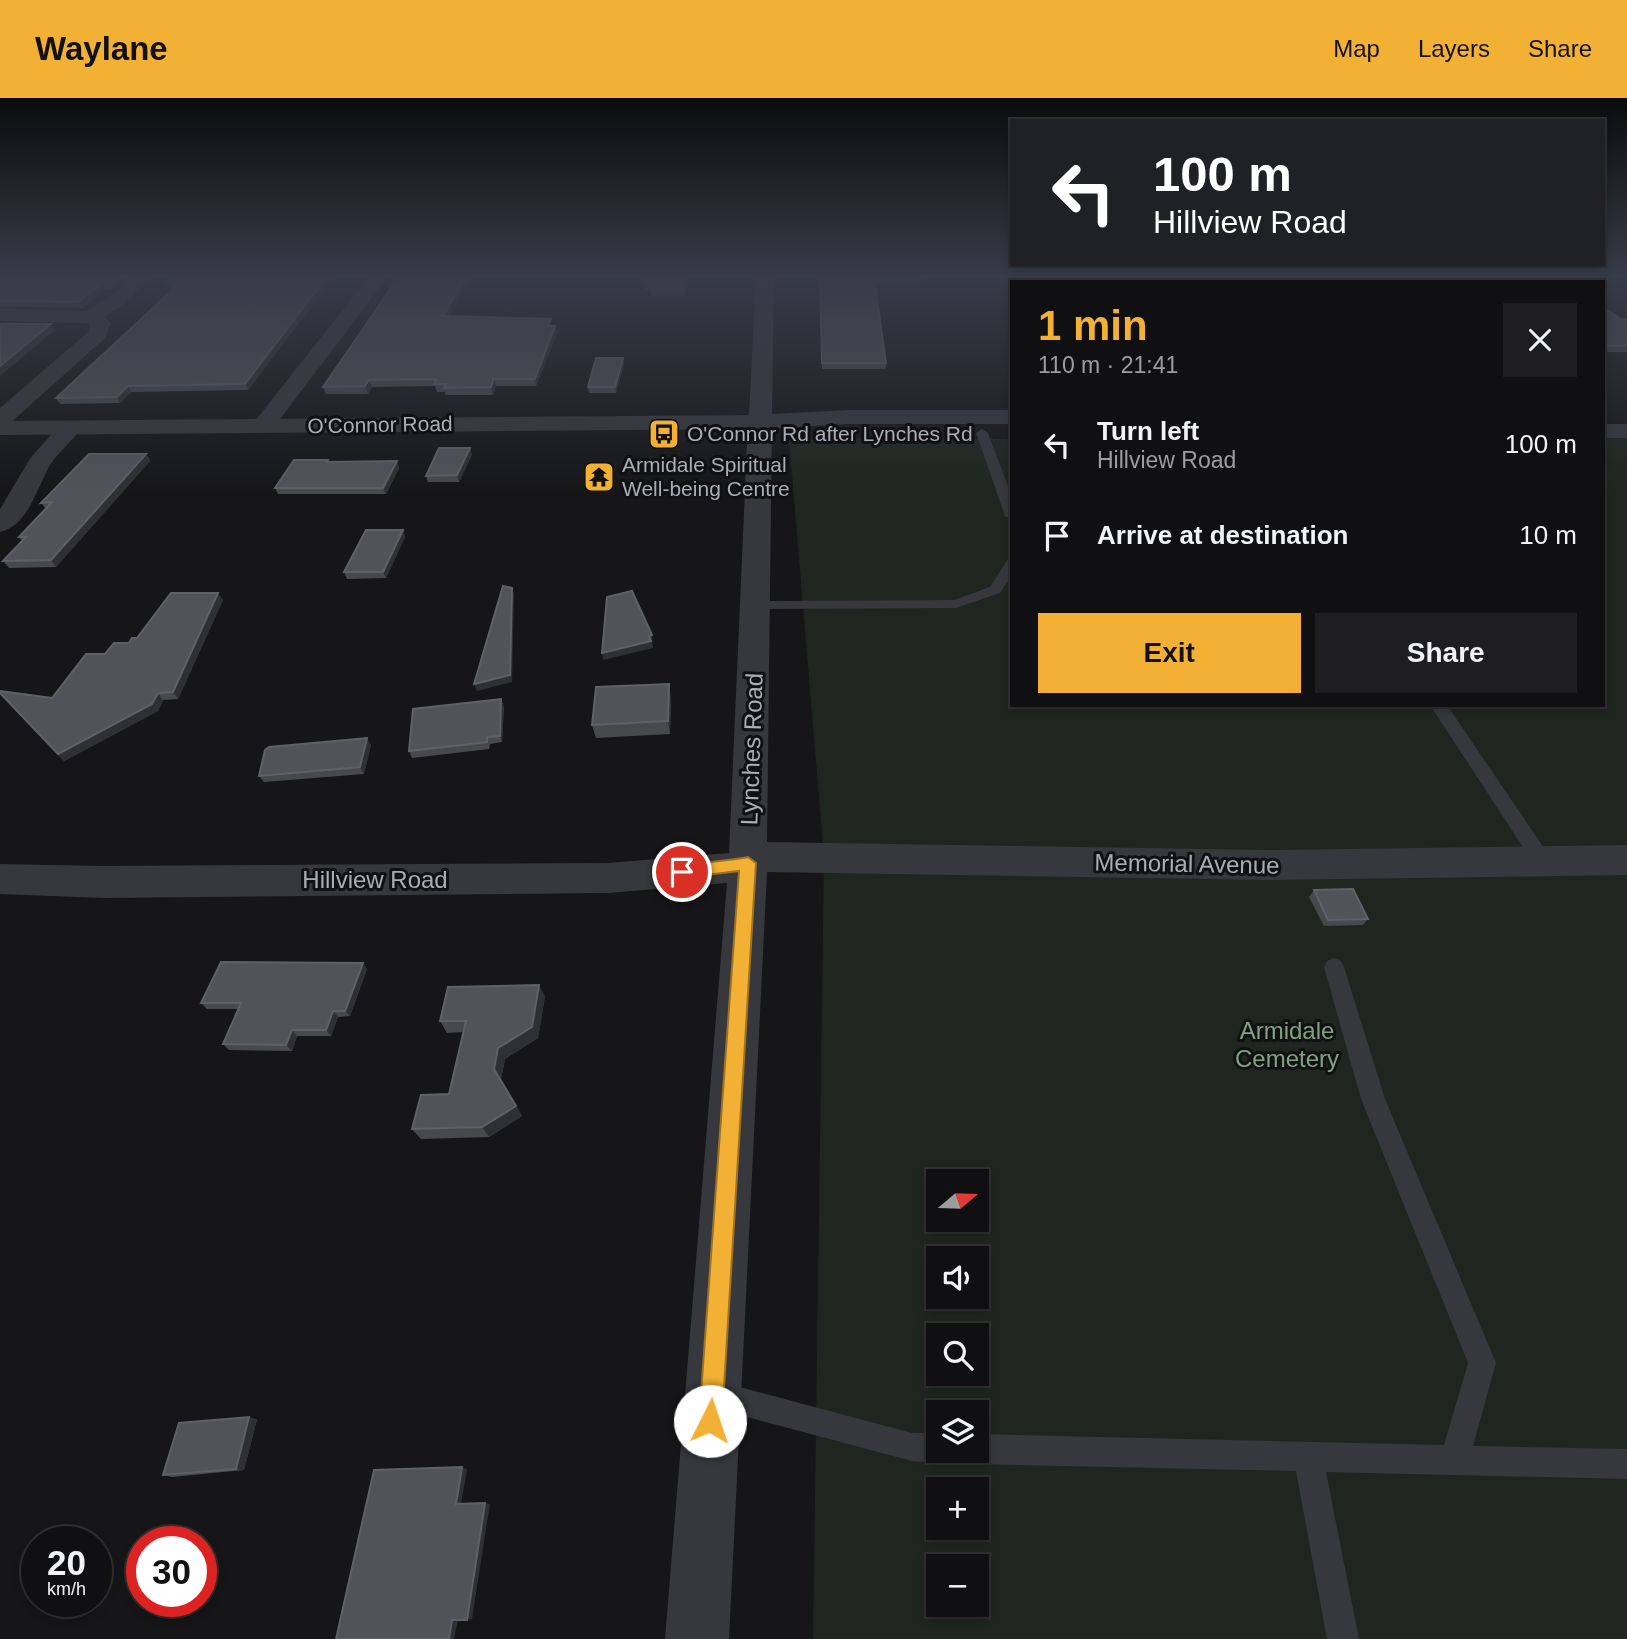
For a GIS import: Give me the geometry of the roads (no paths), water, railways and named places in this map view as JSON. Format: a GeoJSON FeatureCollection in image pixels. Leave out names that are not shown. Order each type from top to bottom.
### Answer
{"type":"FeatureCollection","features":[{"type":"Feature","properties":{"kind":"street"},"geometry":{"type":"LineString","coordinates":[[0,419],[80,350]]}},
{"type":"Feature","properties":{"kind":"street"},"geometry":{"type":"LineString","coordinates":[[263,426],[322,350]]}},
{"type":"Feature","properties":{"kind":"street","name":"Lynches Road"},"geometry":{"type":"LineString","coordinates":[[697,1639],[748,863],[763,350]]}},
{"type":"Feature","properties":{"kind":"street"},"geometry":{"type":"LineString","coordinates":[[1605,415],[1627,415]]}},
{"type":"Feature","properties":{"kind":"street","name":"O'Connor Road"},"geometry":{"type":"LineString","coordinates":[[0,428],[760,422],[848,417],[1010,417]]}},
{"type":"Feature","properties":{"kind":"street","name":"O'Connor Road"},"geometry":{"type":"LineString","coordinates":[[760,422],[898,433],[1010,433]]}},
{"type":"Feature","properties":{"kind":"street"},"geometry":{"type":"LineString","coordinates":[[0,524],[17,506],[38,466],[70,428]]}},
{"type":"Feature","properties":{"kind":"street"},"geometry":{"type":"LineString","coordinates":[[1605,431],[1627,431]]}},
{"type":"Feature","properties":{"kind":"street","name":"Memorial Avenue"},"geometry":{"type":"LineString","coordinates":[[748,863],[766,857],[1272,865],[1627,860]]}},
{"type":"Feature","properties":{"kind":"street","name":"Hillview Road"},"geometry":{"type":"LineString","coordinates":[[0,879],[117,882],[608,878],[731,868],[748,863]]}},
{"type":"Feature","properties":{"kind":"lane"},"geometry":{"type":"LineString","coordinates":[[982,433],[1010,510]]}},
{"type":"Feature","properties":{"kind":"lane"},"geometry":{"type":"LineString","coordinates":[[757,605],[956,604],[995,590],[1010,566]]}},
{"type":"Feature","properties":{"kind":"lane"},"geometry":{"type":"LineString","coordinates":[[1439,707],[1543,862]]}},
{"type":"Feature","properties":{"kind":"lane"},"geometry":{"type":"LineString","coordinates":[[1334,967],[1373,1099],[1482,1363],[1454,1461]]}},
{"type":"Feature","properties":{"kind":"lane"},"geometry":{"type":"LineString","coordinates":[[712,1394],[912,1447],[926,1448]]}},
{"type":"Feature","properties":{"kind":"lane"},"geometry":{"type":"LineString","coordinates":[[989,1449],[1627,1464]]}},
{"type":"Feature","properties":{"kind":"lane"},"geometry":{"type":"LineString","coordinates":[[1308,1455],[1343,1639]]}},
{"type":"Feature","properties":{"kind":"place","name":"O'Connor Rd after Lynches Rd"},"geometry":{"type":"Point","coordinates":[664,434]}},
{"type":"Feature","properties":{"kind":"place","name":"Armidale Spiritual Well-being Centre"},"geometry":{"type":"Point","coordinates":[599,477]}},
{"type":"Feature","properties":{"kind":"park label","name":"Armidale Cemetery"},"geometry":{"type":"Point","coordinates":[1287,1045]}}]}
